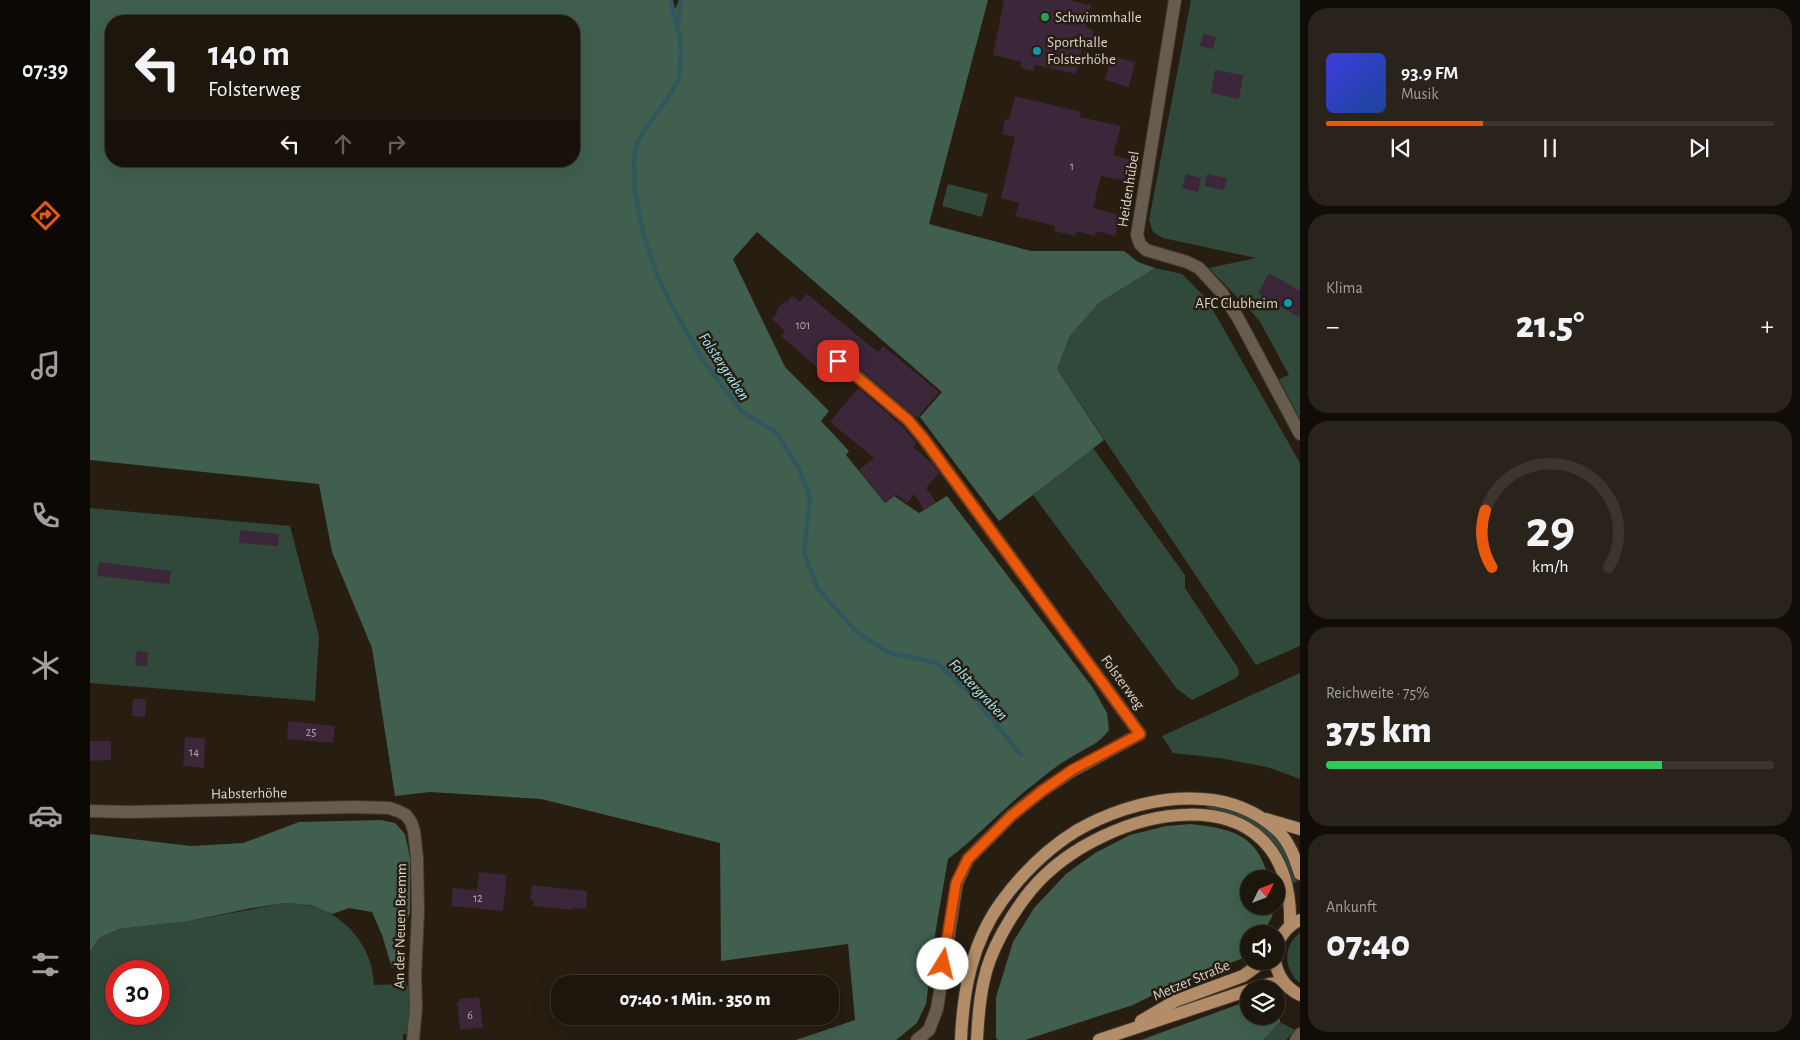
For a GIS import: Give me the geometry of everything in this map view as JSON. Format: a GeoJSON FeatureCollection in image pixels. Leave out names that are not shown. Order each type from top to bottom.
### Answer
{"type":"FeatureCollection","features":[{"type":"Feature","properties":{"kind":"main road"},"geometry":{"type":"LineString","coordinates":[[961,1040],[962,1011],[966,983],[974,955],[987,927],[1001,902],[1020,879],[1039,859],[1075,832],[1099,819],[1149,803],[1195,798],[1219,801],[1239,807],[1260,817],[1300,829]]}},
{"type":"Feature","properties":{"kind":"main road"},"geometry":{"type":"LineString","coordinates":[[977,1040],[979,1004],[984,978],[991,957],[1015,912],[1031,890],[1047,873],[1088,842],[1138,822],[1161,816],[1208,815],[1226,819],[1244,827],[1259,837],[1269,847],[1278,861],[1287,888],[1295,923],[1285,932]]}},
{"type":"Feature","properties":{"kind":"main road"},"geometry":{"type":"LineString","coordinates":[[1260,817],[1278,831],[1288,844],[1300,874]]}},
{"type":"Feature","properties":{"kind":"main road","name":"Metzer Straße"},"geometry":{"type":"LineString","coordinates":[[1131,1028],[1175,1001],[1242,976],[1251,970]]}},
{"type":"Feature","properties":{"kind":"main road"},"geometry":{"type":"LineString","coordinates":[[1285,984],[1300,995]]}},
{"type":"Feature","properties":{"kind":"main road","name":"Metzer Straße"},"geometry":{"type":"LineString","coordinates":[[1099,1040],[1240,992]]}},
{"type":"Feature","properties":{"kind":"street","name":"Heidenhübel"},"geometry":{"type":"LineString","coordinates":[[1174,0],[1137,235],[1140,244],[1146,250],[1187,262],[1198,268],[1222,293],[1238,318],[1300,434]]}},
{"type":"Feature","properties":{"kind":"street","name":"Folsterweg"},"geometry":{"type":"LineString","coordinates":[[838,361],[908,420],[924,439],[1140,734],[1072,770],[1042,791],[1012,815],[968,859],[956,883],[937,1009],[929,1030],[917,1040]]}},
{"type":"Feature","properties":{"kind":"street","name":"Habsterhöhe"},"geometry":{"type":"LineString","coordinates":[[90,811],[354,807],[389,808],[406,816]]}},
{"type":"Feature","properties":{"kind":"street","name":"An der Neuen Bremm"},"geometry":{"type":"LineString","coordinates":[[406,816],[411,822],[414,831],[417,858],[418,912],[414,976],[416,1006],[413,1040]]}},
{"type":"Feature","properties":{"kind":"street"},"geometry":{"type":"LineString","coordinates":[[1296,1040],[1300,1034]]}},
{"type":"Feature","properties":{"kind":"green space"},"geometry":{"type":"Polygon","coordinates":[[[90,0],[673,0],[675,10],[679,0],[988,0],[929,224],[1031,251],[1124,251],[1138,262],[1155,268],[1099,303],[1070,336],[1057,369],[1104,440],[999,521],[920,417],[942,392],[757,232],[733,259],[785,367],[829,411],[821,421],[849,451],[846,455],[885,503],[894,496],[919,513],[947,496],[1093,688],[1107,713],[1109,730],[1101,739],[1047,774],[948,859],[926,1004],[917,1023],[896,1040],[796,1040],[855,1020],[848,944],[721,961],[720,843],[541,799],[430,792],[395,796],[372,648],[332,552],[319,484],[90,460],[90,0]]]}},
{"type":"Feature","properties":{"kind":"green space"},"geometry":{"type":"Polygon","coordinates":[[[1191,0],[1300,0],[1300,419],[1279,379],[1289,375],[1259,320],[1209,268],[1256,258],[1163,238],[1153,232],[1149,220],[1191,0]]]}},
{"type":"Feature","properties":{"kind":"green space"},"geometry":{"type":"Polygon","coordinates":[[[948,184],[988,194],[982,217],[942,206],[948,184]]]}},
{"type":"Feature","properties":{"kind":"green space"},"geometry":{"type":"Polygon","coordinates":[[[1155,268],[1182,274],[1206,298],[1300,463],[1300,646],[1256,665],[1057,369],[1070,336],[1099,303],[1155,268]]]}},
{"type":"Feature","properties":{"kind":"green space"},"geometry":{"type":"Polygon","coordinates":[[[1093,448],[1185,575],[1185,588],[1238,668],[1239,674],[1236,678],[1192,700],[1177,689],[1033,495],[1093,448]]]}},
{"type":"Feature","properties":{"kind":"green space"},"geometry":{"type":"Polygon","coordinates":[[[90,508],[290,526],[319,636],[315,701],[90,683],[90,508]]]}},
{"type":"Feature","properties":{"kind":"green space"},"geometry":{"type":"Polygon","coordinates":[[[1300,673],[1300,779],[1267,767],[1219,758],[1173,753],[1162,736],[1300,673]]]}},
{"type":"Feature","properties":{"kind":"green space"},"geometry":{"type":"Polygon","coordinates":[[[1207,805],[1241,814],[1269,831],[1286,853],[1297,882],[1291,884],[1287,867],[1280,851],[1257,828],[1228,814],[1207,808],[1207,805]]]}},
{"type":"Feature","properties":{"kind":"green space"},"geometry":{"type":"Polygon","coordinates":[[[381,820],[395,823],[405,834],[410,858],[410,914],[401,926],[402,961],[392,968],[382,935],[372,912],[349,908],[332,914],[311,905],[285,903],[189,921],[119,929],[99,938],[90,952],[90,834],[191,846],[243,843],[299,822],[381,820]]]}},
{"type":"Feature","properties":{"kind":"green space"},"geometry":{"type":"Polygon","coordinates":[[[1191,824],[1219,828],[1241,836],[1250,843],[1258,852],[1266,870],[1240,870],[1240,915],[1272,915],[1267,925],[1240,925],[1240,959],[1179,982],[1133,1005],[1025,1040],[998,1040],[996,1038],[996,997],[1013,942],[1034,908],[1066,874],[1095,853],[1130,835],[1166,826],[1191,824]]]}},
{"type":"Feature","properties":{"kind":"green space"},"geometry":{"type":"Polygon","coordinates":[[[285,903],[309,905],[337,918],[356,936],[369,959],[373,971],[374,985],[404,984],[412,991],[409,1034],[403,1034],[403,1040],[90,1040],[90,952],[99,938],[119,929],[189,921],[285,903]]]}},
{"type":"Feature","properties":{"kind":"green space"},"geometry":{"type":"Polygon","coordinates":[[[1300,933],[1300,983],[1291,972],[1287,958],[1290,944],[1300,933]]]}},
{"type":"Feature","properties":{"kind":"green space"},"geometry":{"type":"Polygon","coordinates":[[[1240,1004],[1240,1025],[1277,1025],[1263,1040],[1141,1040],[1240,1004]]]}},
{"type":"Feature","properties":{"kind":"green space"},"geometry":{"type":"Polygon","coordinates":[[[1277,1025],[1285,1025],[1295,1030],[1286,1040],[1263,1040],[1277,1025]]]}},
{"type":"Feature","properties":{"kind":"building"},"geometry":{"type":"Polygon","coordinates":[[[1004,0],[1068,0],[1091,5],[1086,28],[1094,30],[1092,41],[1084,40],[1076,74],[1035,65],[1034,71],[1020,68],[1022,62],[993,55],[1004,0]]]}},
{"type":"Feature","properties":{"kind":"building"},"geometry":{"type":"Polygon","coordinates":[[[1203,34],[1216,37],[1213,49],[1200,46],[1203,34]]]}},
{"type":"Feature","properties":{"kind":"building"},"geometry":{"type":"Polygon","coordinates":[[[1111,56],[1135,62],[1129,87],[1105,80],[1111,56]]]}},
{"type":"Feature","properties":{"kind":"building"},"geometry":{"type":"Polygon","coordinates":[[[1215,70],[1243,75],[1239,99],[1211,93],[1215,70]]]}},
{"type":"Feature","properties":{"kind":"building"},"geometry":{"type":"Polygon","coordinates":[[[1015,96],[1081,112],[1080,117],[1121,126],[1113,155],[1136,161],[1132,182],[1101,176],[1093,208],[1120,215],[1115,236],[1096,231],[1095,236],[1077,231],[1075,236],[1054,231],[1055,226],[1015,216],[1019,203],[1001,198],[1015,137],[1002,134],[1005,119],[1009,120],[1015,96]]]}},
{"type":"Feature","properties":{"kind":"building"},"geometry":{"type":"Polygon","coordinates":[[[1186,174],[1201,178],[1198,192],[1182,188],[1186,174]]]}},
{"type":"Feature","properties":{"kind":"building"},"geometry":{"type":"Polygon","coordinates":[[[1207,174],[1227,178],[1224,190],[1205,186],[1207,174]]]}},
{"type":"Feature","properties":{"kind":"building","name":"AFC Clubheim"},"geometry":{"type":"Polygon","coordinates":[[[1269,273],[1300,291],[1300,318],[1258,293],[1269,273]]]}},
{"type":"Feature","properties":{"kind":"building"},"geometry":{"type":"Polygon","coordinates":[[[807,294],[878,352],[883,346],[939,392],[917,418],[844,355],[837,353],[833,356],[831,363],[836,369],[830,375],[819,365],[817,367],[781,336],[785,331],[772,319],[778,312],[776,311],[793,296],[800,302],[807,294]]]}},
{"type":"Feature","properties":{"kind":"building"},"geometry":{"type":"Polygon","coordinates":[[[858,388],[902,426],[916,443],[913,447],[932,463],[939,473],[926,488],[936,502],[924,510],[914,494],[907,503],[896,494],[885,503],[859,470],[874,458],[830,422],[858,388]]]}},
{"type":"Feature","properties":{"kind":"building"},"geometry":{"type":"Polygon","coordinates":[[[240,530],[279,534],[278,546],[239,543],[240,530]]]}},
{"type":"Feature","properties":{"kind":"building"},"geometry":{"type":"Polygon","coordinates":[[[99,562],[171,571],[169,584],[97,576],[99,562]]]}},
{"type":"Feature","properties":{"kind":"building"},"geometry":{"type":"Polygon","coordinates":[[[137,651],[148,652],[147,666],[135,665],[137,651]]]}},
{"type":"Feature","properties":{"kind":"building"},"geometry":{"type":"Polygon","coordinates":[[[133,699],[146,699],[145,717],[132,716],[133,699]]]}},
{"type":"Feature","properties":{"kind":"building"},"geometry":{"type":"Polygon","coordinates":[[[288,721],[335,726],[333,743],[287,739],[288,721]]]}},
{"type":"Feature","properties":{"kind":"building"},"geometry":{"type":"Polygon","coordinates":[[[185,737],[205,738],[204,768],[183,766],[185,737]]]}},
{"type":"Feature","properties":{"kind":"building"},"geometry":{"type":"Polygon","coordinates":[[[90,741],[111,741],[111,760],[90,761],[90,741]]]}},
{"type":"Feature","properties":{"kind":"building"},"geometry":{"type":"Polygon","coordinates":[[[479,872],[507,875],[503,911],[451,906],[453,888],[477,890],[479,872]]]}},
{"type":"Feature","properties":{"kind":"building"},"geometry":{"type":"Polygon","coordinates":[[[532,885],[587,891],[586,909],[573,908],[573,910],[533,906],[533,900],[530,900],[532,885]]]}},
{"type":"Feature","properties":{"kind":"building"},"geometry":{"type":"Polygon","coordinates":[[[479,997],[483,1027],[460,1030],[457,1002],[460,1002],[460,999],[479,997]]]}},
{"type":"Feature","properties":{"kind":"waterway","name":"Folstergraben"},"geometry":{"type":"LineString","coordinates":[[670,0],[680,37],[679,79],[664,104],[642,133],[636,146],[634,160],[635,193],[643,232],[658,277],[702,359],[742,412],[776,432],[799,468],[810,498],[804,553],[818,589],[858,633],[887,652],[937,663],[973,696],[1021,755]]}},
{"type":"Feature","properties":{"kind":"waterway","name":"Folstergraben"},"geometry":{"type":"LineString","coordinates":[[678,24],[681,0]]}},
{"type":"Feature","properties":{"kind":"place","name":"Schwimmhalle"},"geometry":{"type":"Point","coordinates":[1045,17]}},
{"type":"Feature","properties":{"kind":"place","name":"Sporthalle Folsterhöhe"},"geometry":{"type":"Point","coordinates":[1037,51]}},
{"type":"Feature","properties":{"kind":"place","name":"AFC Clubheim"},"geometry":{"type":"Point","coordinates":[1288,303]}},
{"type":"Feature","properties":{"kind":"route"},"geometry":{"type":"LineString","coordinates":[[838,361],[908,420],[924,439],[1140,734],[1072,770],[1042,791],[1012,815],[968,859],[956,883],[943,964]]}}]}
